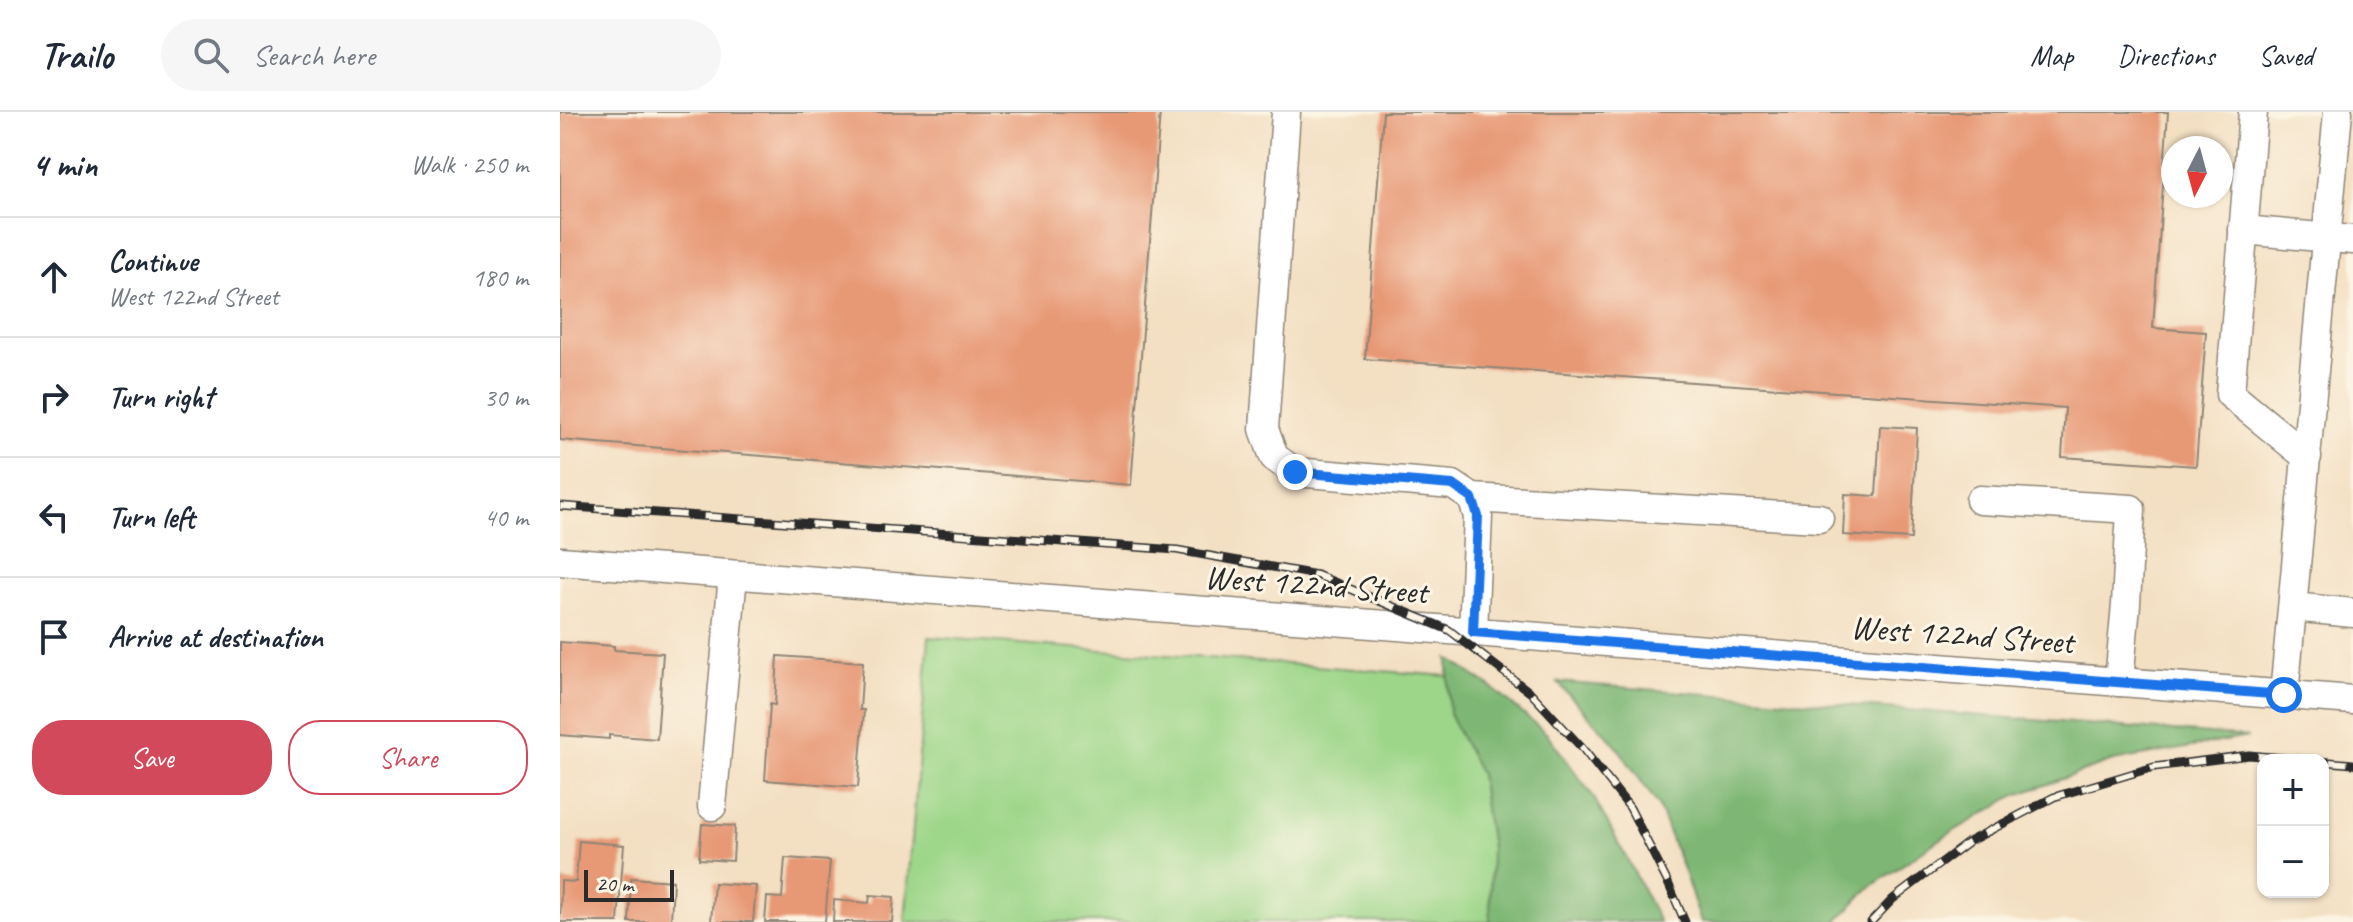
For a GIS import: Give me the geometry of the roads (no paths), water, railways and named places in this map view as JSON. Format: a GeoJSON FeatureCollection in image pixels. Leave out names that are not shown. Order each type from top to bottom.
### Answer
{"type":"FeatureCollection","features":[{"type":"Feature","properties":{"kind":"street"},"geometry":{"type":"LineString","coordinates":[[1286,112],[1264,429],[1274,457],[1295,472],[1453,485],[1472,498],[1819,518]]}},
{"type":"Feature","properties":{"kind":"street"},"geometry":{"type":"LineString","coordinates":[[2253,112],[2230,394],[2307,457]]}},
{"type":"Feature","properties":{"kind":"street"},"geometry":{"type":"LineString","coordinates":[[2284,695],[2307,457],[2340,239],[2338,112]]}},
{"type":"Feature","properties":{"kind":"street"},"geometry":{"type":"LineString","coordinates":[[2243,230],[2340,239]]}},
{"type":"Feature","properties":{"kind":"street"},"geometry":{"type":"LineString","coordinates":[[1472,498],[1478,516],[1473,632]]}},
{"type":"Feature","properties":{"kind":"street"},"geometry":{"type":"LineString","coordinates":[[1980,500],[2131,509],[2119,682]]}},
{"type":"Feature","properties":{"kind":"street","name":"West 122nd Street"},"geometry":{"type":"LineString","coordinates":[[560,561],[2353,700]]}},
{"type":"Feature","properties":{"kind":"street"},"geometry":{"type":"LineString","coordinates":[[712,806],[733,575]]}},
{"type":"Feature","properties":{"kind":"street"},"geometry":{"type":"LineString","coordinates":[[2293,607],[2353,613]]}},
{"type":"Feature","properties":{"kind":"railway"},"geometry":{"type":"LineString","coordinates":[[560,506],[1177,550],[1317,575],[1449,630],[1531,693],[1583,749],[1630,808],[1685,922]]}},
{"type":"Feature","properties":{"kind":"railway"},"geometry":{"type":"LineString","coordinates":[[1871,922],[1893,899],[1970,841],[2054,797],[2154,767],[2249,755],[2353,764]]}}]}
